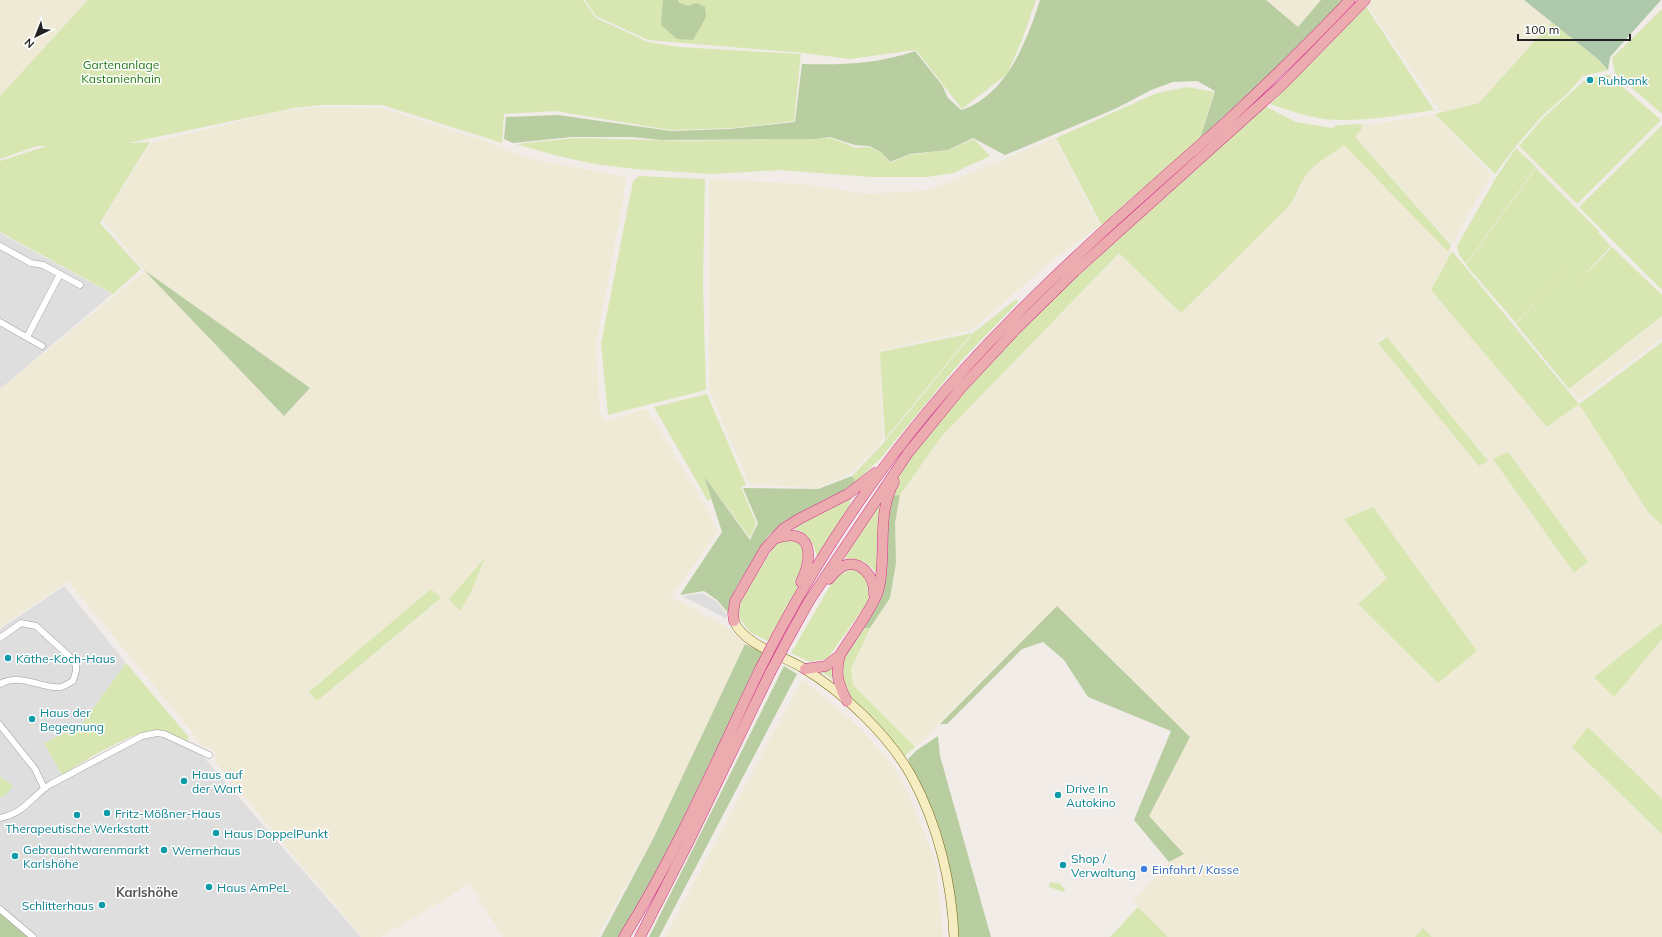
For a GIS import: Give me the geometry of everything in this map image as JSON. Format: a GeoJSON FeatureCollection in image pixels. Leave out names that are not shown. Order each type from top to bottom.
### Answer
{"type":"FeatureCollection","features":[{"type":"Feature","properties":{"kind":"highway"},"geometry":{"type":"LineString","coordinates":[[624,937],[645,903],[680,836],[760,668],[799,594],[882,468],[956,378],[1008,323],[1075,257],[1274,76],[1350,0]]}},
{"type":"Feature","properties":{"kind":"highway"},"geometry":{"type":"LineString","coordinates":[[640,937],[689,841],[770,673],[808,600],[908,453],[961,388],[1021,324],[1075,272],[1283,84],[1365,0]]}},
{"type":"Feature","properties":{"kind":"highway"},"geometry":{"type":"LineString","coordinates":[[805,669],[826,666],[840,654],[879,591],[883,565],[884,514],[890,490],[908,453]]}},
{"type":"Feature","properties":{"kind":"highway"},"geometry":{"type":"LineString","coordinates":[[734,621],[733,614],[735,601],[765,549],[783,528],[848,494],[882,468]]}},
{"type":"Feature","properties":{"kind":"highway"},"geometry":{"type":"LineString","coordinates":[[774,539],[791,535],[800,537],[806,544],[809,553],[808,563],[800,584],[799,594]]}},
{"type":"Feature","properties":{"kind":"highway"},"geometry":{"type":"LineString","coordinates":[[808,600],[819,593],[837,570],[850,564],[865,569],[872,577],[875,585],[873,602]]}},
{"type":"Feature","properties":{"kind":"highway"},"geometry":{"type":"LineString","coordinates":[[840,654],[838,663],[838,677],[840,687],[847,701]]}},
{"type":"Feature","properties":{"kind":"main road"},"geometry":{"type":"LineString","coordinates":[[734,621],[736,627],[746,637],[805,669],[847,701],[867,720],[901,759],[921,796],[933,826],[946,871],[951,902],[954,937]]}},
{"type":"Feature","properties":{"kind":"street"},"geometry":{"type":"LineString","coordinates":[[0,246],[31,263],[44,265],[80,285]]}},
{"type":"Feature","properties":{"kind":"street"},"geometry":{"type":"LineString","coordinates":[[27,337],[60,274]]}},
{"type":"Feature","properties":{"kind":"street"},"geometry":{"type":"LineString","coordinates":[[0,322],[42,346]]}},
{"type":"Feature","properties":{"kind":"street"},"geometry":{"type":"LineString","coordinates":[[0,638],[21,623],[36,626],[69,656],[76,665],[76,671],[72,681],[62,687],[50,686],[26,680],[14,680],[0,684]]}},
{"type":"Feature","properties":{"kind":"street"},"geometry":{"type":"LineString","coordinates":[[0,725],[35,769],[44,788]]}},
{"type":"Feature","properties":{"kind":"street"},"geometry":{"type":"LineString","coordinates":[[0,818],[9,816],[24,808],[44,788],[134,739],[149,734],[164,734],[209,755]]}},
{"type":"Feature","properties":{"kind":"street"},"geometry":{"type":"LineString","coordinates":[[0,909],[33,937]]}},
{"type":"Feature","properties":{"kind":"shaded area"},"geometry":{"type":"Polygon","coordinates":[[[0,0],[88,0],[0,96],[0,0]]]}},
{"type":"Feature","properties":{"kind":"shaded area"},"geometry":{"type":"Polygon","coordinates":[[[1266,0],[1321,0],[1298,27],[1266,0]]]}},
{"type":"Feature","properties":{"kind":"shaded area"},"geometry":{"type":"Polygon","coordinates":[[[1364,0],[1524,0],[1552,22],[1479,103],[1441,113],[1364,0]]]}},
{"type":"Feature","properties":{"kind":"shaded area"},"geometry":{"type":"Polygon","coordinates":[[[321,107],[381,108],[486,141],[535,160],[626,177],[596,344],[600,414],[606,421],[647,409],[704,504],[718,531],[671,597],[729,628],[745,644],[656,833],[597,937],[503,937],[471,887],[467,884],[446,899],[381,937],[362,937],[216,763],[214,750],[200,745],[197,738],[68,581],[0,627],[0,389],[145,271],[103,220],[151,143],[281,111],[321,107]],[[145,271],[284,416],[310,389],[145,271]],[[441,598],[327,694],[434,605],[441,598]]]}},
{"type":"Feature","properties":{"kind":"shaded area"},"geometry":{"type":"Polygon","coordinates":[[[1435,114],[1491,174],[1452,244],[1355,137],[1361,130],[1362,124],[1370,125],[1435,114]]]}},
{"type":"Feature","properties":{"kind":"shaded area"},"geometry":{"type":"Polygon","coordinates":[[[1055,138],[1100,226],[1049,263],[972,330],[880,351],[883,438],[879,445],[850,474],[817,488],[749,484],[709,390],[709,179],[804,184],[867,194],[929,190],[1055,138]]]}},
{"type":"Feature","properties":{"kind":"shaded area"},"geometry":{"type":"Polygon","coordinates":[[[1344,144],[1450,253],[1431,290],[1548,427],[1579,404],[1648,512],[1662,525],[1662,623],[1594,677],[1614,696],[1662,639],[1662,799],[1588,728],[1572,747],[1662,834],[1662,937],[1168,937],[1133,902],[1169,862],[1184,854],[1149,816],[1190,737],[1057,606],[934,728],[928,736],[915,747],[853,685],[851,669],[870,628],[890,598],[896,563],[895,523],[900,495],[941,437],[1119,252],[1181,313],[1288,207],[1294,200],[1307,174],[1318,163],[1344,144]],[[1385,335],[1377,340],[1378,343],[1479,465],[1488,461],[1387,337],[1385,335]],[[1508,452],[1493,459],[1574,573],[1588,561],[1508,452]],[[1373,507],[1344,519],[1387,578],[1358,603],[1438,683],[1477,651],[1373,507]]]}},
{"type":"Feature","properties":{"kind":"shaded area"},"geometry":{"type":"Polygon","coordinates":[[[0,233],[112,294],[0,389],[0,233]]]}},
{"type":"Feature","properties":{"kind":"shaded area"},"geometry":{"type":"Polygon","coordinates":[[[1662,317],[1662,338],[1579,400],[1570,389],[1662,317]]]}},
{"type":"Feature","properties":{"kind":"shaded area"},"geometry":{"type":"Polygon","coordinates":[[[64,586],[126,663],[81,725],[44,743],[62,775],[135,736],[158,734],[193,745],[361,937],[38,937],[0,905],[0,629],[64,586]]]}},
{"type":"Feature","properties":{"kind":"shaded area"},"geometry":{"type":"Polygon","coordinates":[[[702,593],[716,601],[727,615],[725,618],[682,596],[702,593]]]}},
{"type":"Feature","properties":{"kind":"shaded area"},"geometry":{"type":"Polygon","coordinates":[[[802,679],[860,728],[890,762],[908,793],[936,863],[943,937],[665,937],[802,679]]]}},
{"type":"Feature","properties":{"kind":"green space","name":"Gartenanlage Kastanienhain"},"geometry":{"type":"Polygon","coordinates":[[[88,0],[583,0],[596,18],[648,42],[679,47],[801,54],[794,121],[733,128],[670,130],[555,111],[504,114],[502,143],[382,105],[322,105],[294,108],[128,143],[150,142],[100,223],[141,269],[113,294],[0,232],[0,161],[47,146],[37,146],[0,159],[0,96],[88,0]]]}},
{"type":"Feature","properties":{"kind":"green space"},"geometry":{"type":"Polygon","coordinates":[[[585,0],[1036,0],[1022,40],[1007,74],[962,109],[916,50],[850,59],[803,53],[648,40],[596,16],[585,0]]]}},
{"type":"Feature","properties":{"kind":"green space"},"geometry":{"type":"Polygon","coordinates":[[[663,0],[678,0],[678,2],[688,6],[696,3],[705,7],[706,17],[693,40],[677,39],[661,25],[663,0]]]}},
{"type":"Feature","properties":{"kind":"green space"},"geometry":{"type":"Polygon","coordinates":[[[1040,0],[1266,0],[1298,27],[1321,0],[1350,0],[1197,148],[1215,91],[1197,81],[1173,82],[1151,90],[1117,108],[1005,155],[973,138],[948,150],[910,154],[890,162],[881,152],[869,146],[855,145],[830,137],[815,139],[662,140],[632,137],[572,137],[513,143],[504,139],[506,117],[558,115],[671,131],[730,129],[795,122],[802,64],[859,63],[887,59],[915,51],[942,85],[948,98],[961,110],[977,103],[990,93],[1002,80],[1021,49],[1040,0]]]}},
{"type":"Feature","properties":{"kind":"green space"},"geometry":{"type":"Polygon","coordinates":[[[1524,0],[1661,0],[1610,57],[1608,70],[1598,59],[1524,0]]]}},
{"type":"Feature","properties":{"kind":"green space"},"geometry":{"type":"Polygon","coordinates":[[[1365,5],[1434,110],[1379,118],[1337,120],[1324,119],[1297,113],[1270,104],[1365,5]]]}},
{"type":"Feature","properties":{"kind":"green space"},"geometry":{"type":"Polygon","coordinates":[[[1662,9],[1662,114],[1615,73],[1612,58],[1662,9]]]}},
{"type":"Feature","properties":{"kind":"green space"},"geometry":{"type":"Polygon","coordinates":[[[1552,22],[1598,59],[1608,70],[1583,76],[1568,93],[1542,116],[1516,146],[1495,174],[1435,114],[1479,103],[1552,22]]]}},
{"type":"Feature","properties":{"kind":"green space"},"geometry":{"type":"Polygon","coordinates":[[[1601,75],[1609,75],[1661,120],[1577,204],[1519,146],[1544,117],[1585,80],[1601,75]]]}},
{"type":"Feature","properties":{"kind":"green space"},"geometry":{"type":"Polygon","coordinates":[[[1187,87],[1214,92],[1197,148],[1130,199],[1102,226],[1056,138],[1157,93],[1187,87]]]}},
{"type":"Feature","properties":{"kind":"green space"},"geometry":{"type":"Polygon","coordinates":[[[1261,104],[1296,122],[1332,128],[1338,125],[1362,124],[1361,130],[1355,137],[1451,245],[1448,252],[1344,145],[1319,162],[1311,170],[1304,178],[1294,199],[1288,207],[1181,313],[1119,253],[941,437],[900,495],[888,496],[908,453],[1016,329],[1261,104]]]}},
{"type":"Feature","properties":{"kind":"green space"},"geometry":{"type":"Polygon","coordinates":[[[1662,125],[1662,290],[1579,207],[1662,125]]]}},
{"type":"Feature","properties":{"kind":"green space"},"geometry":{"type":"Polygon","coordinates":[[[576,138],[688,141],[831,138],[856,148],[868,147],[881,152],[890,163],[909,155],[949,150],[974,139],[990,156],[953,173],[927,177],[870,177],[781,170],[710,174],[635,169],[595,164],[558,156],[516,144],[576,138]]]}},
{"type":"Feature","properties":{"kind":"green space"},"geometry":{"type":"Polygon","coordinates":[[[1516,148],[1536,167],[1466,264],[1459,255],[1457,246],[1497,176],[1516,148]]]}},
{"type":"Feature","properties":{"kind":"green space"},"geometry":{"type":"Polygon","coordinates":[[[1536,168],[1599,231],[1598,232],[1611,246],[1574,286],[1612,247],[1662,295],[1662,316],[1569,389],[1516,324],[1573,260],[1516,323],[1466,265],[1536,168]]]}},
{"type":"Feature","properties":{"kind":"green space"},"geometry":{"type":"Polygon","coordinates":[[[639,176],[705,179],[703,285],[706,390],[608,415],[601,344],[633,181],[639,176]]]}},
{"type":"Feature","properties":{"kind":"green space"},"geometry":{"type":"Polygon","coordinates":[[[1452,251],[1579,404],[1547,427],[1431,290],[1452,251]]]}},
{"type":"Feature","properties":{"kind":"green space"},"geometry":{"type":"Polygon","coordinates":[[[144,270],[310,388],[284,416],[144,270]]]}},
{"type":"Feature","properties":{"kind":"green space"},"geometry":{"type":"Polygon","coordinates":[[[1016,299],[1018,302],[962,360],[881,458],[856,482],[852,476],[879,448],[973,333],[1016,299]]]}},
{"type":"Feature","properties":{"kind":"green space"},"geometry":{"type":"Polygon","coordinates":[[[972,333],[885,439],[880,352],[972,333]]]}},
{"type":"Feature","properties":{"kind":"green space"},"geometry":{"type":"Polygon","coordinates":[[[1387,337],[1488,461],[1479,466],[1378,343],[1387,337]]]}},
{"type":"Feature","properties":{"kind":"green space"},"geometry":{"type":"Polygon","coordinates":[[[1662,342],[1662,525],[1648,512],[1579,404],[1662,342]]]}},
{"type":"Feature","properties":{"kind":"green space"},"geometry":{"type":"Polygon","coordinates":[[[707,394],[746,485],[741,487],[756,523],[750,538],[704,476],[711,499],[708,501],[654,407],[707,394]]]}},
{"type":"Feature","properties":{"kind":"green space"},"geometry":{"type":"Polygon","coordinates":[[[1508,452],[1588,561],[1574,573],[1493,459],[1508,452]]]}},
{"type":"Feature","properties":{"kind":"green space"},"geometry":{"type":"Polygon","coordinates":[[[704,476],[750,540],[758,523],[743,488],[818,489],[852,476],[856,482],[839,494],[787,520],[768,536],[734,591],[729,614],[717,600],[704,591],[680,595],[722,532],[704,476]]]}},
{"type":"Feature","properties":{"kind":"green space"},"geometry":{"type":"Polygon","coordinates":[[[884,494],[878,575],[864,562],[856,560],[845,561],[850,545],[884,494]]]}},
{"type":"Feature","properties":{"kind":"green space"},"geometry":{"type":"Polygon","coordinates":[[[900,495],[895,523],[896,563],[890,598],[870,628],[856,628],[873,602],[888,496],[900,495]]]}},
{"type":"Feature","properties":{"kind":"green space"},"geometry":{"type":"Polygon","coordinates":[[[852,496],[848,510],[817,557],[814,547],[805,535],[791,527],[852,496]]]}},
{"type":"Feature","properties":{"kind":"green space"},"geometry":{"type":"Polygon","coordinates":[[[1373,507],[1477,651],[1438,683],[1358,604],[1387,578],[1344,519],[1373,507]]]}},
{"type":"Feature","properties":{"kind":"green space"},"geometry":{"type":"Polygon","coordinates":[[[789,538],[797,542],[803,549],[806,561],[799,585],[768,641],[750,632],[737,615],[741,599],[776,543],[789,538]]]}},
{"type":"Feature","properties":{"kind":"green space"},"geometry":{"type":"Polygon","coordinates":[[[485,558],[471,592],[460,611],[449,599],[485,558]]]}},
{"type":"Feature","properties":{"kind":"green space"},"geometry":{"type":"Polygon","coordinates":[[[851,568],[864,573],[871,586],[868,602],[827,659],[810,662],[791,653],[834,579],[851,568]]]}},
{"type":"Feature","properties":{"kind":"green space"},"geometry":{"type":"Polygon","coordinates":[[[431,589],[441,598],[317,701],[309,692],[431,589]]]}},
{"type":"Feature","properties":{"kind":"green space"},"geometry":{"type":"Polygon","coordinates":[[[1057,606],[1190,737],[1149,816],[1184,854],[1169,862],[1134,820],[1171,731],[1088,697],[1064,660],[1043,642],[1022,649],[947,724],[940,724],[1057,606]]]}},
{"type":"Feature","properties":{"kind":"green space"},"geometry":{"type":"Polygon","coordinates":[[[1662,623],[1662,639],[1614,697],[1594,677],[1662,623]]]}},
{"type":"Feature","properties":{"kind":"green space"},"geometry":{"type":"Polygon","coordinates":[[[856,628],[870,628],[851,669],[853,685],[915,747],[901,759],[847,701],[838,663],[856,628]]]}},
{"type":"Feature","properties":{"kind":"green space"},"geometry":{"type":"Polygon","coordinates":[[[745,644],[763,653],[655,877],[619,937],[601,937],[653,839],[745,644]]]}},
{"type":"Feature","properties":{"kind":"green space"},"geometry":{"type":"Polygon","coordinates":[[[126,663],[188,736],[188,742],[170,733],[159,730],[149,731],[110,747],[62,775],[44,743],[81,725],[126,663]]]}},
{"type":"Feature","properties":{"kind":"green space"},"geometry":{"type":"Polygon","coordinates":[[[784,666],[797,674],[659,937],[649,937],[784,666]]]}},
{"type":"Feature","properties":{"kind":"green space"},"geometry":{"type":"Polygon","coordinates":[[[834,667],[834,680],[820,671],[834,667]]]}},
{"type":"Feature","properties":{"kind":"green space"},"geometry":{"type":"Polygon","coordinates":[[[1588,727],[1662,799],[1662,834],[1572,747],[1588,727]]]}},
{"type":"Feature","properties":{"kind":"green space"},"geometry":{"type":"Polygon","coordinates":[[[938,736],[940,756],[991,937],[956,937],[954,895],[945,849],[908,759],[917,750],[938,736]]]}},
{"type":"Feature","properties":{"kind":"green space"},"geometry":{"type":"Polygon","coordinates":[[[0,776],[13,786],[6,795],[0,797],[0,776]]]}},
{"type":"Feature","properties":{"kind":"green space"},"geometry":{"type":"Polygon","coordinates":[[[1050,882],[1061,884],[1062,887],[1065,888],[1064,892],[1049,887],[1050,882]]]}},
{"type":"Feature","properties":{"kind":"green space"},"geometry":{"type":"Polygon","coordinates":[[[1138,907],[1168,937],[1110,937],[1138,907]]]}},
{"type":"Feature","properties":{"kind":"green space"},"geometry":{"type":"Polygon","coordinates":[[[0,911],[31,937],[0,937],[0,911]]]}},
{"type":"Feature","properties":{"kind":"green space"},"geometry":{"type":"Polygon","coordinates":[[[1423,928],[1432,937],[1415,937],[1423,928]]]}},
{"type":"Feature","properties":{"kind":"place","name":"Ruhbank"},"geometry":{"type":"Point","coordinates":[1590,80]}},
{"type":"Feature","properties":{"kind":"place","name":"Käthe-Koch-Haus"},"geometry":{"type":"Point","coordinates":[8,658]}},
{"type":"Feature","properties":{"kind":"place","name":"Haus der Begegnung"},"geometry":{"type":"Point","coordinates":[32,719]}},
{"type":"Feature","properties":{"kind":"place","name":"Haus auf der Wart"},"geometry":{"type":"Point","coordinates":[184,781]}},
{"type":"Feature","properties":{"kind":"place","name":"Drive In Autokino"},"geometry":{"type":"Point","coordinates":[1058,795]}},
{"type":"Feature","properties":{"kind":"place","name":"Fritz-Mößner-Haus"},"geometry":{"type":"Point","coordinates":[107,813]}},
{"type":"Feature","properties":{"kind":"place","name":"Therapeutische Werkstatt"},"geometry":{"type":"Point","coordinates":[77,815]}},
{"type":"Feature","properties":{"kind":"place","name":"Haus DoppelPunkt"},"geometry":{"type":"Point","coordinates":[216,833]}},
{"type":"Feature","properties":{"kind":"place","name":"Wernerhaus"},"geometry":{"type":"Point","coordinates":[164,850]}},
{"type":"Feature","properties":{"kind":"place","name":"Gebrauchtwarenmarkt Karlshöhe"},"geometry":{"type":"Point","coordinates":[15,856]}},
{"type":"Feature","properties":{"kind":"place","name":"Shop / Verwaltung"},"geometry":{"type":"Point","coordinates":[1063,865]}},
{"type":"Feature","properties":{"kind":"place","name":"Einfahrt / Kasse"},"geometry":{"type":"Point","coordinates":[1144,869]}},
{"type":"Feature","properties":{"kind":"place","name":"Haus AmPeL"},"geometry":{"type":"Point","coordinates":[209,887]}},
{"type":"Feature","properties":{"kind":"place","name":"Schlitterhaus"},"geometry":{"type":"Point","coordinates":[102,905]}},
{"type":"Feature","properties":{"kind":"district","name":"Karlshöhe"},"geometry":{"type":"Point","coordinates":[147,892]}}]}
